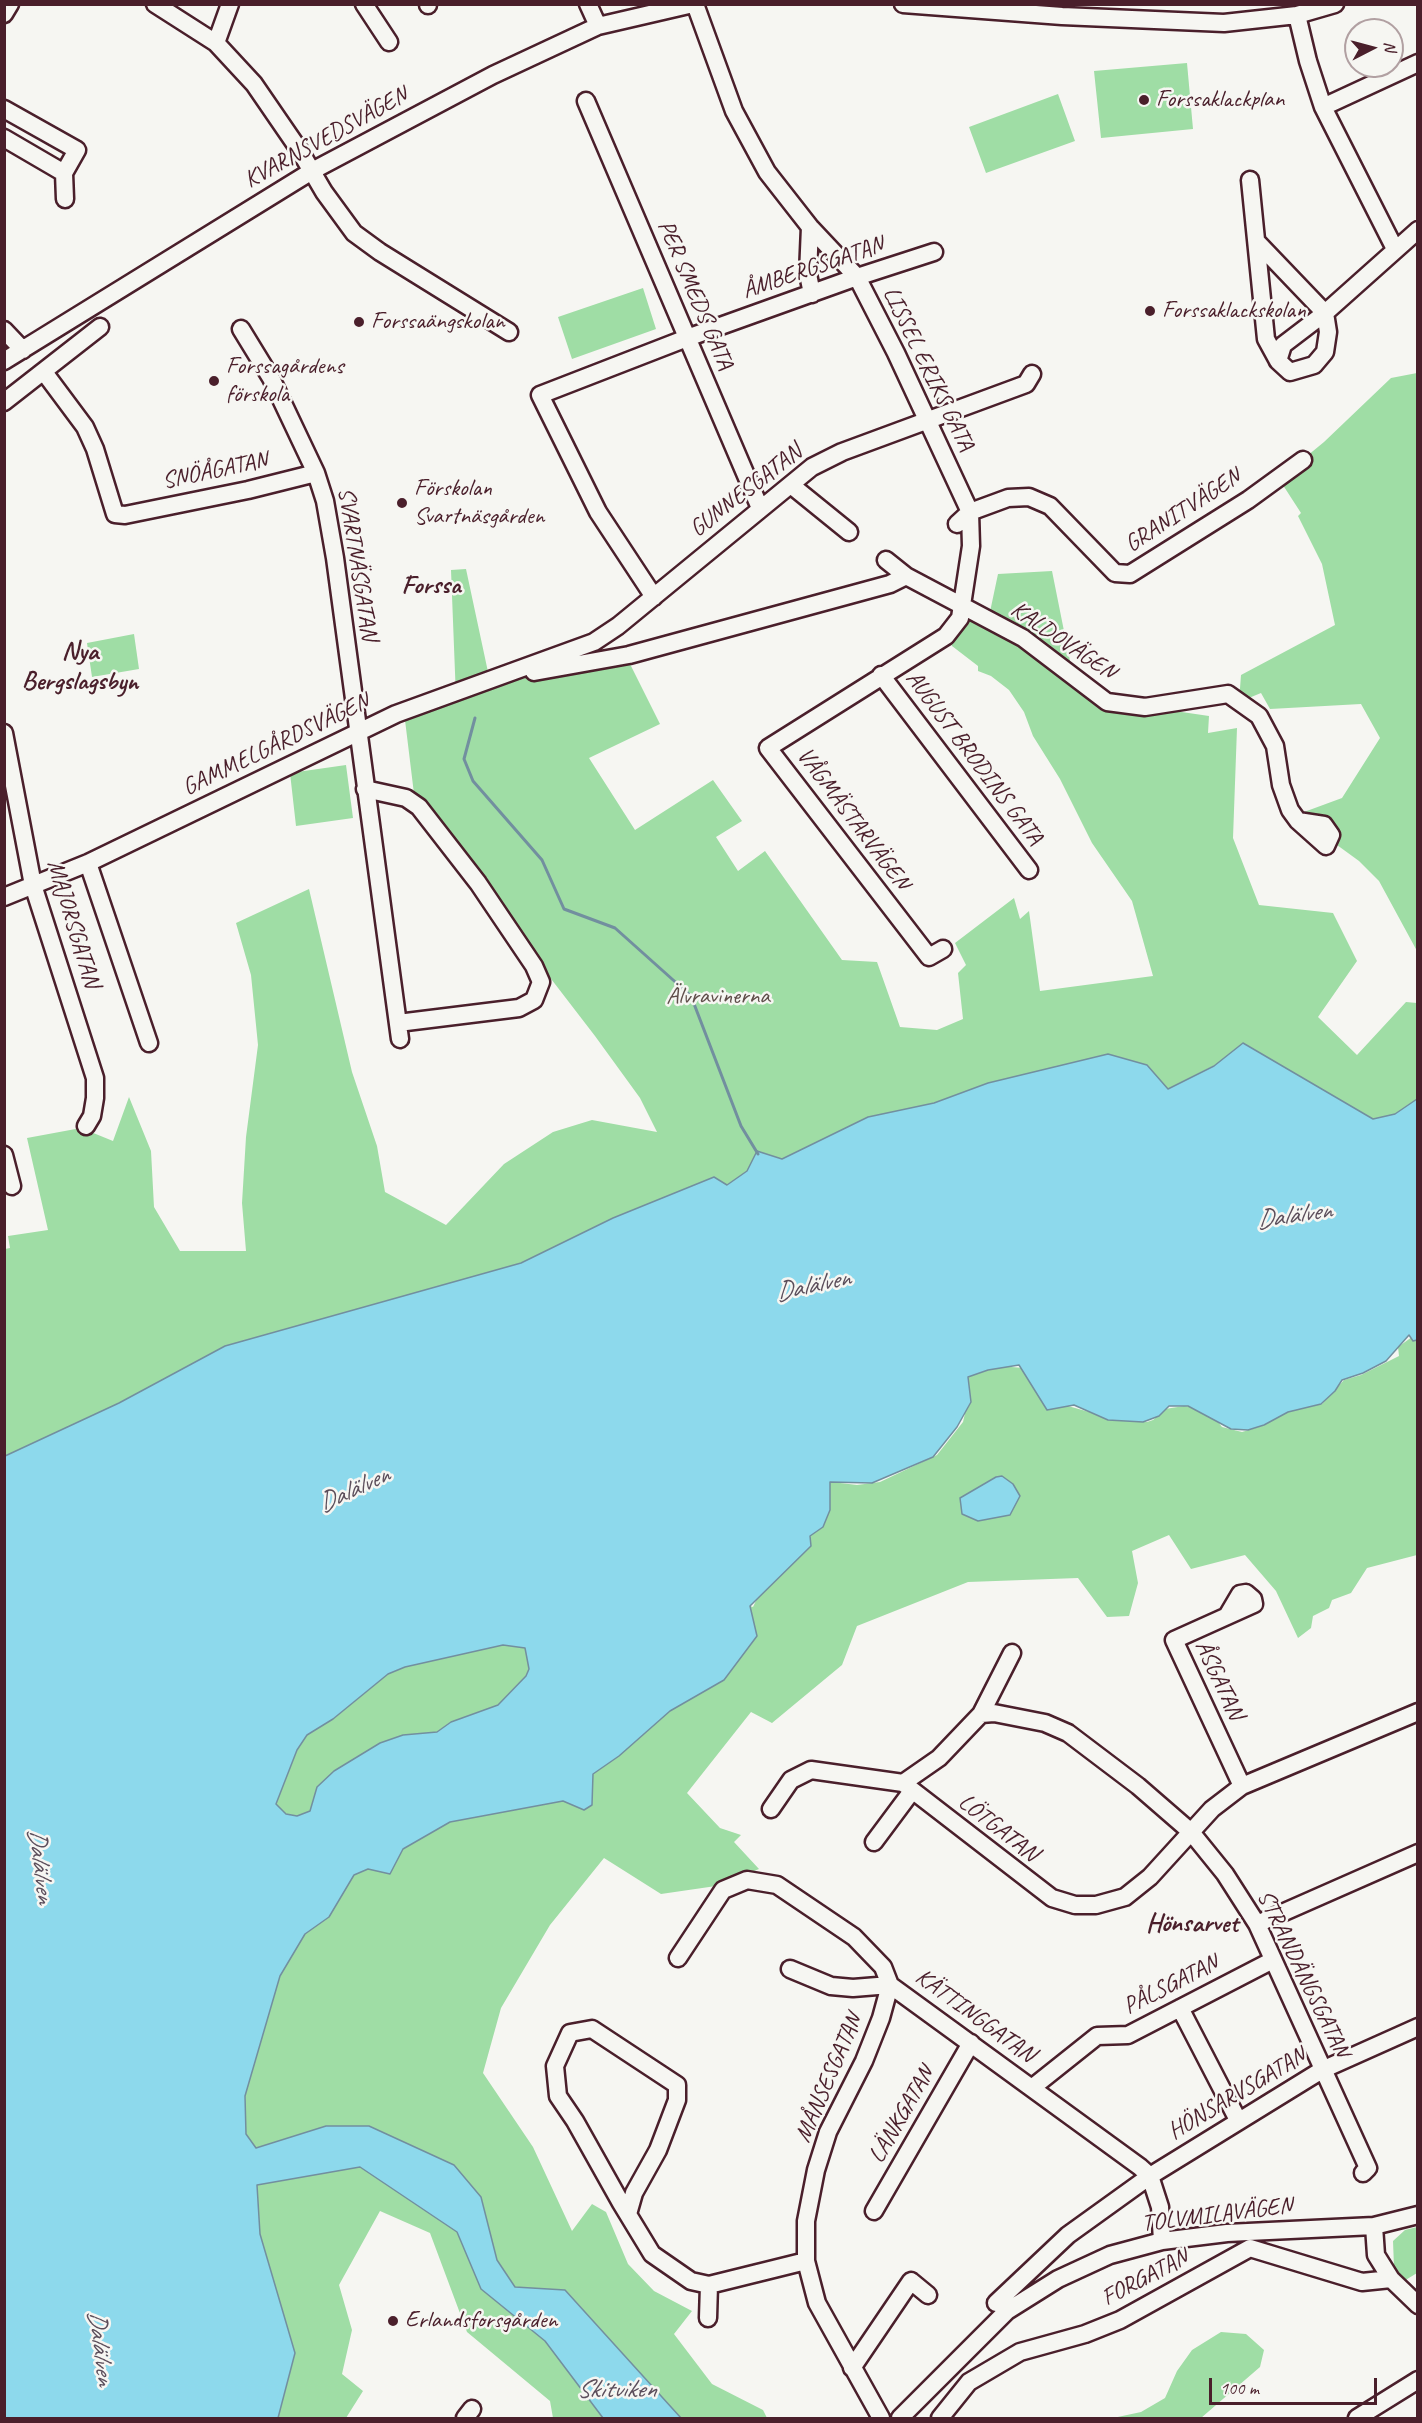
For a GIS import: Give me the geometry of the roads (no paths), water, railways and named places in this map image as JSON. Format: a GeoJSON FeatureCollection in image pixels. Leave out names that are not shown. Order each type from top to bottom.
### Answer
{"type":"FeatureCollection","features":[{"type":"Feature","properties":{"kind":"street"},"geometry":{"type":"LineString","coordinates":[[4,14],[10,4]]}},
{"type":"Feature","properties":{"kind":"street"},"geometry":{"type":"LineString","coordinates":[[155,4],[216,43],[254,84],[354,233],[380,252],[509,332]]}},
{"type":"Feature","properties":{"kind":"street"},"geometry":{"type":"LineString","coordinates":[[216,43],[230,4]]}},
{"type":"Feature","properties":{"kind":"street"},"geometry":{"type":"LineString","coordinates":[[363,4],[389,42]]}},
{"type":"Feature","properties":{"kind":"street"},"geometry":{"type":"LineString","coordinates":[[588,4],[598,26]]}},
{"type":"Feature","properties":{"kind":"street","name":"KVARNSVEDSVÄGEN"},"geometry":{"type":"LineString","coordinates":[[4,361],[312,171],[493,75],[598,26],[694,4]]}},
{"type":"Feature","properties":{"kind":"street","name":"LISSEL ERIKS GATA"},"geometry":{"type":"LineString","coordinates":[[694,4],[734,111],[767,172],[810,227],[857,277],[970,512]]}},
{"type":"Feature","properties":{"kind":"street"},"geometry":{"type":"LineString","coordinates":[[903,4],[1062,16],[1224,23],[1297,15],[1335,4]]}},
{"type":"Feature","properties":{"kind":"street"},"geometry":{"type":"LineString","coordinates":[[1297,15],[1308,61],[1323,106],[1395,249]]}},
{"type":"Feature","properties":{"kind":"street"},"geometry":{"type":"LineString","coordinates":[[1323,106],[1418,63]]}},
{"type":"Feature","properties":{"kind":"street","name":"PER SMEDS GATA"},"geometry":{"type":"LineString","coordinates":[[585,101],[760,508]]}},
{"type":"Feature","properties":{"kind":"street"},"geometry":{"type":"LineString","coordinates":[[4,110],[77,150],[64,173],[64,199]]}},
{"type":"Feature","properties":{"kind":"street"},"geometry":{"type":"LineString","coordinates":[[4,138],[64,173]]}},
{"type":"Feature","properties":{"kind":"street"},"geometry":{"type":"LineString","coordinates":[[1251,180],[1266,339],[1278,361],[1290,372],[1314,365],[1325,352],[1328,332],[1325,313],[1258,243]]}},
{"type":"Feature","properties":{"kind":"street"},"geometry":{"type":"LineString","coordinates":[[810,227],[808,274],[812,294]]}},
{"type":"Feature","properties":{"kind":"street"},"geometry":{"type":"LineString","coordinates":[[1278,361],[1283,345],[1325,313],[1418,230]]}},
{"type":"Feature","properties":{"kind":"street","name":"ÅMBERGSGATAN"},"geometry":{"type":"LineString","coordinates":[[654,597],[598,512],[540,395],[687,338],[934,252]]}},
{"type":"Feature","properties":{"kind":"street"},"geometry":{"type":"LineString","coordinates":[[4,402],[100,327]]}},
{"type":"Feature","properties":{"kind":"street","name":"SVARTNÄSGATAN"},"geometry":{"type":"LineString","coordinates":[[241,329],[271,378],[316,473],[327,510],[335,558],[357,731],[365,789],[399,1031],[519,1008],[534,1000],[541,982],[534,966],[478,883],[418,807],[406,798],[365,789]]}},
{"type":"Feature","properties":{"kind":"street"},"geometry":{"type":"LineString","coordinates":[[4,330],[23,350]]}},
{"type":"Feature","properties":{"kind":"street","name":"SNÖÅGATAN"},"geometry":{"type":"LineString","coordinates":[[44,372],[85,427],[95,449],[115,514],[124,515],[248,490],[316,473]]}},
{"type":"Feature","properties":{"kind":"street","name":"GUNNESGATAN"},"geometry":{"type":"LineString","coordinates":[[573,652],[618,626],[812,467],[842,452],[928,423],[1026,384],[1032,374]]}},
{"type":"Feature","properties":{"kind":"street","name":"GRANITVÄGEN"},"geometry":{"type":"LineString","coordinates":[[957,524],[970,512],[1008,498],[1029,497],[1050,506],[1115,573],[1130,574],[1248,500],[1303,460]]}},
{"type":"Feature","properties":{"kind":"street"},"geometry":{"type":"LineString","coordinates":[[791,485],[849,532]]}},
{"type":"Feature","properties":{"kind":"street"},"geometry":{"type":"LineString","coordinates":[[962,606],[971,546],[970,512]]}},
{"type":"Feature","properties":{"kind":"street","name":"KALDOVÄGEN"},"geometry":{"type":"LineString","coordinates":[[886,560],[906,576],[1023,638],[1107,702],[1145,707],[1228,694],[1260,716],[1275,746],[1281,785],[1290,810],[1298,821],[1323,825],[1331,835],[1326,846]]}},
{"type":"Feature","properties":{"kind":"street"},"geometry":{"type":"LineString","coordinates":[[492,677],[573,667],[629,655],[890,584],[906,576]]}},
{"type":"Feature","properties":{"kind":"street","name":"VÅGMÄSTARVÄGEN"},"geometry":{"type":"LineString","coordinates":[[943,949],[929,957],[768,748],[946,636],[960,618],[962,606]]}},
{"type":"Feature","properties":{"kind":"street","name":"GAMMELGÅRDSVÄGEN"},"geometry":{"type":"LineString","coordinates":[[4,897],[88,863],[357,731],[492,677],[573,652]]}},
{"type":"Feature","properties":{"kind":"street","name":"AUGUST BRODINS GATA"},"geometry":{"type":"LineString","coordinates":[[881,675],[1029,870]]}},
{"type":"Feature","properties":{"kind":"street","name":"MAJORSGATAN"},"geometry":{"type":"LineString","coordinates":[[4,733],[33,885],[95,1078],[92,1116],[86,1126]]}},
{"type":"Feature","properties":{"kind":"street"},"geometry":{"type":"LineString","coordinates":[[88,863],[148,1042]]}},
{"type":"Feature","properties":{"kind":"street"},"geometry":{"type":"LineString","coordinates":[[4,1155],[12,1186]]}},
{"type":"Feature","properties":{"kind":"street","name":"ÅSGATAN"},"geometry":{"type":"LineString","coordinates":[[1242,1786],[1174,1640],[1254,1604]]}},
{"type":"Feature","properties":{"kind":"street"},"geometry":{"type":"LineString","coordinates":[[874,1842],[907,1787],[939,1758],[981,1714],[1012,1653]]}},
{"type":"Feature","properties":{"kind":"street","name":"LÖTGATAN"},"geometry":{"type":"LineString","coordinates":[[907,1787],[1021,1877],[1052,1898],[1075,1905],[1096,1905],[1125,1897],[1150,1877],[1212,1809],[1242,1786],[1418,1712]]}},
{"type":"Feature","properties":{"kind":"street","name":"STRANDÄNGSGATAN"},"geometry":{"type":"LineString","coordinates":[[981,1714],[994,1713],[1045,1723],[1068,1733],[1138,1786],[1191,1832],[1225,1874],[1257,1924],[1368,2168],[1364,2173]]}},
{"type":"Feature","properties":{"kind":"street"},"geometry":{"type":"LineString","coordinates":[[771,1809],[791,1780],[811,1770],[907,1787]]}},
{"type":"Feature","properties":{"kind":"street"},"geometry":{"type":"LineString","coordinates":[[1257,1924],[1418,1853]]}},
{"type":"Feature","properties":{"kind":"street","name":"KÄTTINGGATAN"},"geometry":{"type":"LineString","coordinates":[[678,1958],[723,1890],[735,1883],[760,1880],[777,1885],[854,1937],[883,1967],[890,1985],[1034,2087],[1150,2176]]}},
{"type":"Feature","properties":{"kind":"street","name":"PÅLSGATAN"},"geometry":{"type":"LineString","coordinates":[[1034,2087],[1097,2036],[1128,2035],[1273,1960]]}},
{"type":"Feature","properties":{"kind":"street","name":"MÅNSESGATAN"},"geometry":{"type":"LineString","coordinates":[[790,1970],[831,1986],[853,1988],[890,1985],[881,2018],[828,2132],[816,2170],[806,2221],[806,2261],[817,2303],[881,2418]]}},
{"type":"Feature","properties":{"kind":"street"},"geometry":{"type":"LineString","coordinates":[[1180,2008],[1238,2120]]}},
{"type":"Feature","properties":{"kind":"street","name":"HÖNSARVSGATAN"},"geometry":{"type":"LineString","coordinates":[[996,2303],[1068,2235],[1150,2176],[1322,2070],[1418,2027]]}},
{"type":"Feature","properties":{"kind":"street"},"geometry":{"type":"LineString","coordinates":[[628,2214],[634,2193],[658,2150],[677,2100],[677,2085],[592,2029],[570,2033],[555,2066],[558,2096],[628,2214],[652,2254],[691,2282],[709,2284],[806,2261]]}},
{"type":"Feature","properties":{"kind":"street","name":"LÄNKGATAN"},"geometry":{"type":"LineString","coordinates":[[874,2211],[971,2043]]}},
{"type":"Feature","properties":{"kind":"street"},"geometry":{"type":"LineString","coordinates":[[1150,2176],[1160,2207],[1162,2241]]}},
{"type":"Feature","properties":{"kind":"street","name":"TOLVMILAVÄGEN"},"geometry":{"type":"LineString","coordinates":[[900,2418],[1007,2311],[1058,2279],[1100,2260],[1162,2241],[1227,2233],[1374,2226],[1418,2215]]}},
{"type":"Feature","properties":{"kind":"street"},"geometry":{"type":"LineString","coordinates":[[1374,2226],[1376,2255],[1391,2279],[1418,2305]]}},
{"type":"Feature","properties":{"kind":"street","name":"FORGATAN"},"geometry":{"type":"LineString","coordinates":[[940,2418],[969,2382],[1020,2352],[1085,2334],[1120,2320],[1250,2248],[1362,2282],[1391,2279]]}},
{"type":"Feature","properties":{"kind":"street"},"geometry":{"type":"LineString","coordinates":[[852,2368],[911,2281],[928,2295]]}},
{"type":"Feature","properties":{"kind":"street"},"geometry":{"type":"LineString","coordinates":[[708,2318],[709,2284]]}},
{"type":"Feature","properties":{"kind":"street"},"geometry":{"type":"LineString","coordinates":[[1356,2418],[1418,2380]]}},
{"type":"Feature","properties":{"kind":"water"},"geometry":{"type":"Polygon","coordinates":[[[1243,1043],[1373,1119],[1395,1114],[1417,1099],[1417,1340],[1413,1341],[1409,1335],[1386,1361],[1363,1373],[1342,1380],[1335,1391],[1321,1404],[1288,1412],[1264,1425],[1248,1430],[1231,1429],[1188,1406],[1169,1406],[1159,1416],[1143,1422],[1108,1420],[1074,1405],[1047,1410],[1019,1365],[988,1370],[968,1377],[971,1402],[957,1427],[933,1457],[872,1483],[830,1482],[830,1510],[823,1527],[810,1536],[811,1546],[750,1606],[757,1636],[724,1680],[670,1711],[619,1756],[593,1774],[592,1805],[584,1810],[563,1801],[450,1822],[403,1849],[390,1874],[368,1869],[354,1875],[329,1917],[305,1934],[280,1976],[245,2096],[246,2134],[256,2148],[326,2126],[369,2126],[454,2165],[481,2197],[497,2260],[515,2287],[565,2290],[681,2418],[603,2418],[545,2341],[481,2289],[457,2232],[360,2167],[257,2185],[260,2234],[295,2353],[278,2418],[5,2418],[5,1456],[119,1403],[225,1346],[521,1263],[613,1218],[714,1177],[727,1185],[747,1171],[757,1151],[782,1159],[868,1117],[934,1103],[988,1083],[1108,1054],[1147,1065],[1168,1089],[1214,1066],[1243,1043]],[[503,1645],[405,1667],[388,1674],[333,1719],[307,1735],[297,1750],[276,1804],[286,1814],[297,1816],[310,1811],[317,1787],[334,1771],[380,1743],[403,1735],[437,1732],[451,1722],[498,1705],[526,1676],[529,1669],[525,1648],[503,1645]]]}},
{"type":"Feature","properties":{"kind":"water"},"geometry":{"type":"Polygon","coordinates":[[[1002,1476],[1013,1484],[1020,1496],[1010,1515],[978,1521],[962,1514],[960,1498],[996,1477],[1002,1476]]]}},
{"type":"Feature","properties":{"kind":"waterway"},"geometry":{"type":"LineString","coordinates":[[475,718],[464,759],[473,781],[542,860],[564,909],[615,928],[691,996],[741,1126],[758,1154]]}},
{"type":"Feature","properties":{"kind":"place","name":"Forssaklackplan"},"geometry":{"type":"Point","coordinates":[1144,100]}},
{"type":"Feature","properties":{"kind":"place","name":"Forssaklackskolan"},"geometry":{"type":"Point","coordinates":[1150,311]}},
{"type":"Feature","properties":{"kind":"place","name":"Forssaängskolan"},"geometry":{"type":"Point","coordinates":[359,322]}},
{"type":"Feature","properties":{"kind":"place","name":"Forssagårdens förskola"},"geometry":{"type":"Point","coordinates":[214,381]}},
{"type":"Feature","properties":{"kind":"place","name":"Förskolan Svartnäsgården"},"geometry":{"type":"Point","coordinates":[402,503]}},
{"type":"Feature","properties":{"kind":"place","name":"Erlandsforsgården"},"geometry":{"type":"Point","coordinates":[393,2321]}},
{"type":"Feature","properties":{"kind":"district","name":"Forssa"},"geometry":{"type":"Point","coordinates":[431,586]}},
{"type":"Feature","properties":{"kind":"district","name":"Nya Bergslagsbyn"},"geometry":{"type":"Point","coordinates":[80,667]}},
{"type":"Feature","properties":{"kind":"district","name":"Hönsarvet"},"geometry":{"type":"Point","coordinates":[1192,1924]}},
{"type":"Feature","properties":{"kind":"park label","name":"Älvravinerna"},"geometry":{"type":"Point","coordinates":[718,997]}},
{"type":"Feature","properties":{"kind":"water label","name":"Dalälven"},"geometry":{"type":"Point","coordinates":[1294,1216]}},
{"type":"Feature","properties":{"kind":"water label","name":"Dalälven"},"geometry":{"type":"Point","coordinates":[813,1286]}},
{"type":"Feature","properties":{"kind":"water label","name":"Dalälven"},"geometry":{"type":"Point","coordinates":[354,1490]}},
{"type":"Feature","properties":{"kind":"water label","name":"Dalälven"},"geometry":{"type":"Point","coordinates":[40,1866]}},
{"type":"Feature","properties":{"kind":"water label","name":"Dalälven"},"geometry":{"type":"Point","coordinates":[100,2348]}},
{"type":"Feature","properties":{"kind":"water label","name":"Skitviken"},"geometry":{"type":"Point","coordinates":[616,2390]}}]}
